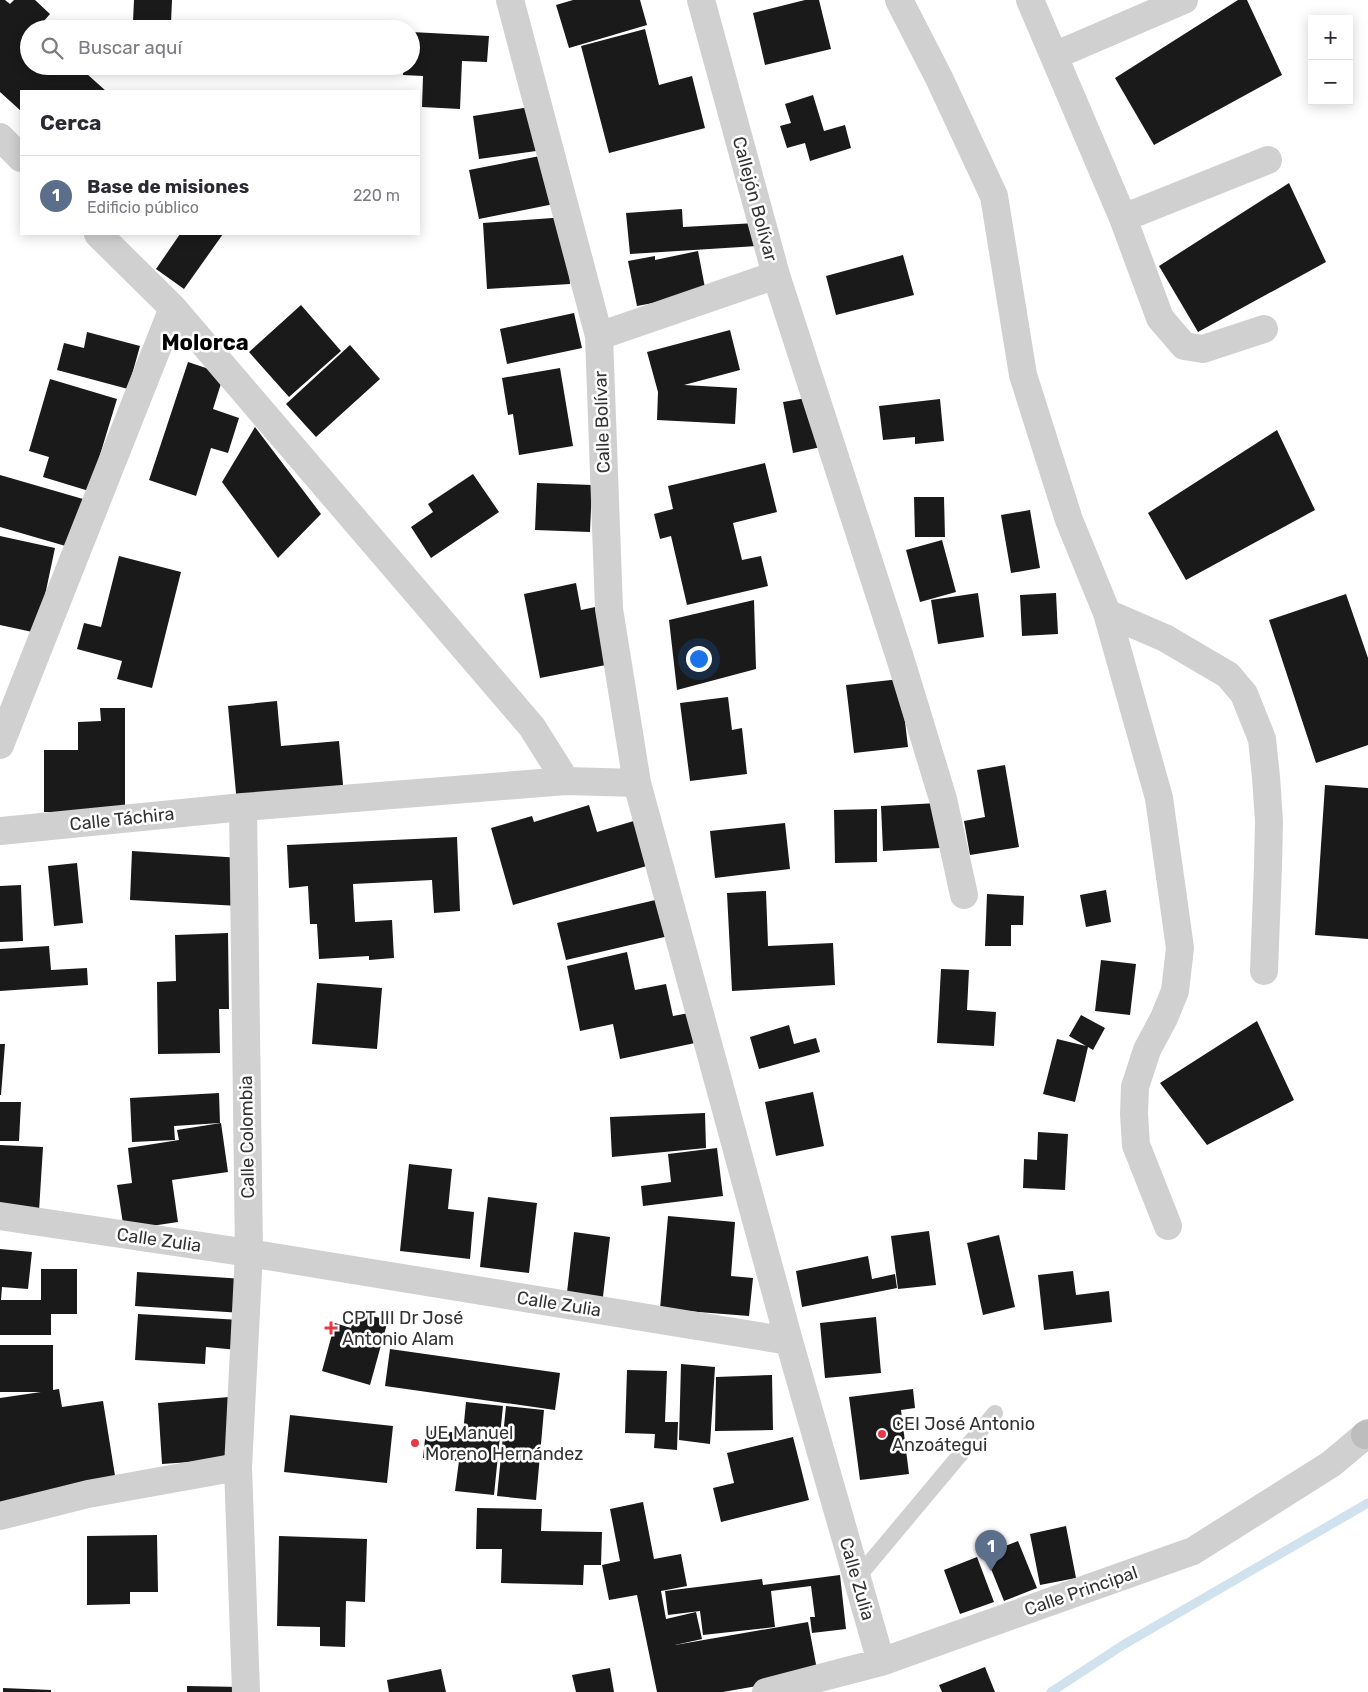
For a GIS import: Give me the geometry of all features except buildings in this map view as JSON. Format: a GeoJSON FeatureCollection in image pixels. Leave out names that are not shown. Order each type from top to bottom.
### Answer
{"type":"FeatureCollection","features":[{"type":"Feature","properties":{"kind":"street","name":"Calle Bolívar"},"geometry":{"type":"LineString","coordinates":[[510,0],[599,336],[609,609],[637,783],[789,1341]]}},
{"type":"Feature","properties":{"kind":"street","name":"Callejón Bolívar"},"geometry":{"type":"LineString","coordinates":[[599,336],[776,275],[700,0]]}},
{"type":"Feature","properties":{"kind":"street"},"geometry":{"type":"LineString","coordinates":[[899,0],[994,196],[1023,376],[1069,520],[1107,613],[1159,798],[1180,948],[1175,991],[1164,1018],[1147,1050],[1135,1087],[1134,1114],[1136,1145],[1168,1226]]}},
{"type":"Feature","properties":{"kind":"street"},"geometry":{"type":"LineString","coordinates":[[1030,0],[1124,218],[1160,318],[1184,346],[1203,349],[1264,329]]}},
{"type":"Feature","properties":{"kind":"street"},"geometry":{"type":"LineString","coordinates":[[1054,56],[1184,0]]}},
{"type":"Feature","properties":{"kind":"street"},"geometry":{"type":"LineString","coordinates":[[0,137],[20,157]]}},
{"type":"Feature","properties":{"kind":"street"},"geometry":{"type":"LineString","coordinates":[[1124,218],[1268,160]]}},
{"type":"Feature","properties":{"kind":"street"},"geometry":{"type":"LineString","coordinates":[[99,235],[173,308],[532,727],[566,781],[637,783]]}},
{"type":"Feature","properties":{"kind":"street"},"geometry":{"type":"LineString","coordinates":[[776,275],[944,799],[964,895]]}},
{"type":"Feature","properties":{"kind":"street"},"geometry":{"type":"LineString","coordinates":[[0,745],[173,308]]}},
{"type":"Feature","properties":{"kind":"street"},"geometry":{"type":"LineString","coordinates":[[1107,613],[1165,638],[1228,675],[1244,694],[1262,739],[1266,777],[1269,821],[1264,971]]}},
{"type":"Feature","properties":{"kind":"street","name":"Calle Táchira"},"geometry":{"type":"LineString","coordinates":[[0,831],[243,807],[566,781]]}},
{"type":"Feature","properties":{"kind":"street","name":"Calle Colombia"},"geometry":{"type":"LineString","coordinates":[[243,807],[248,1253],[238,1467],[246,1692]]}},
{"type":"Feature","properties":{"kind":"street","name":"Calle Zulia"},"geometry":{"type":"LineString","coordinates":[[0,1216],[248,1253],[789,1341],[881,1662]]}},
{"type":"Feature","properties":{"kind":"street","name":"Calle Principal"},"geometry":{"type":"LineString","coordinates":[[766,1692],[881,1662],[1193,1551],[1331,1464],[1367,1434]]}},
{"type":"Feature","properties":{"kind":"street"},"geometry":{"type":"LineString","coordinates":[[0,1516],[88,1494],[238,1467]]}},
{"type":"Feature","properties":{"kind":"lane"},"geometry":{"type":"LineString","coordinates":[[857,1578],[995,1413]]}},
{"type":"Feature","properties":{"kind":"waterway"},"geometry":{"type":"LineString","coordinates":[[1051,1692],[1123,1645],[1368,1503]]}},
{"type":"Feature","properties":{"kind":"place","name":"CPT III Dr José Antonio Alam"},"geometry":{"type":"Point","coordinates":[331,1328]}},
{"type":"Feature","properties":{"kind":"place","name":"CEI José Antonio Anzoátegui"},"geometry":{"type":"Point","coordinates":[882,1434]}},
{"type":"Feature","properties":{"kind":"place","name":"UE Manuel Moreno Hernández"},"geometry":{"type":"Point","coordinates":[415,1443]}},
{"type":"Feature","properties":{"kind":"place","name":"Base de misiones"},"geometry":{"type":"Point","coordinates":[991,1571]}},
{"type":"Feature","properties":{"kind":"district","name":"Molorca"},"geometry":{"type":"Point","coordinates":[205,342]}}]}
